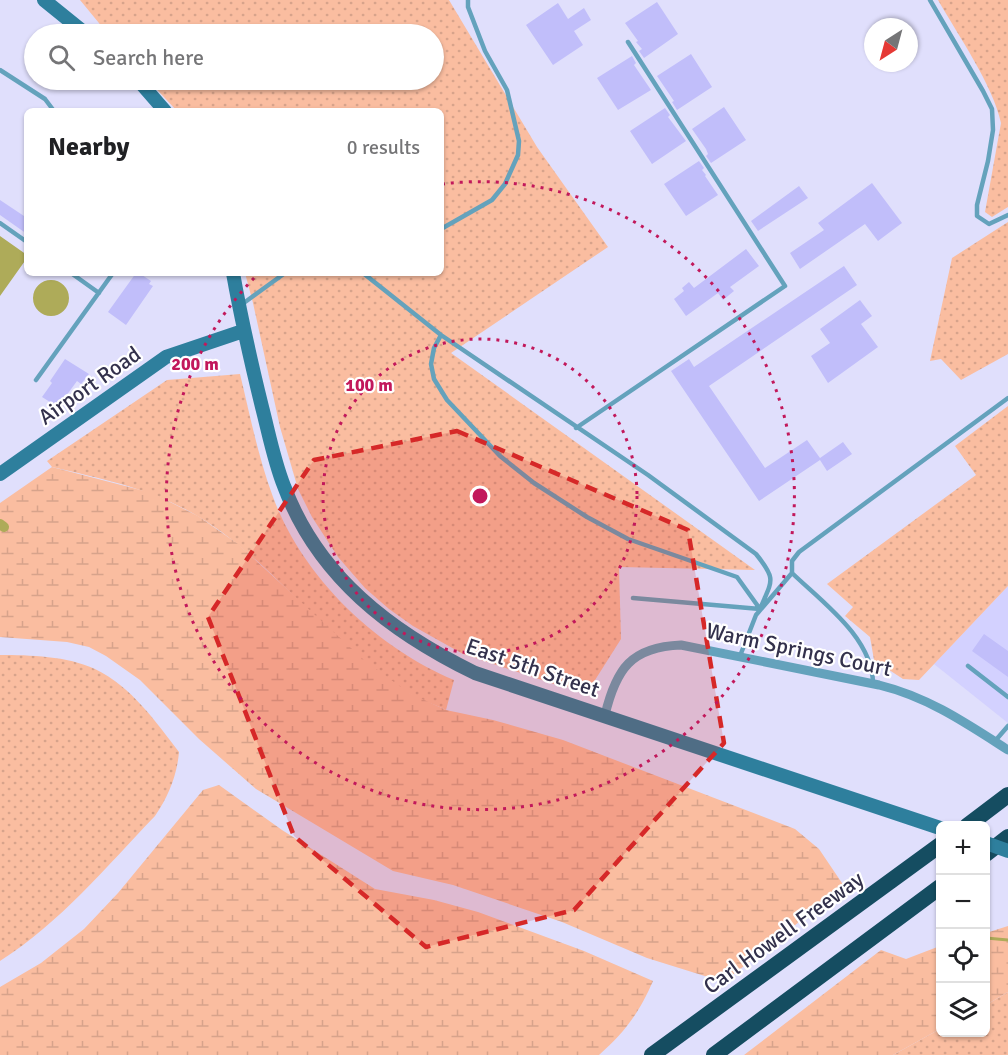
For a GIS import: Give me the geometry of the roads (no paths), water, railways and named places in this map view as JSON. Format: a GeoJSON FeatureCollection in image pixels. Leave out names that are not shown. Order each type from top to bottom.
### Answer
{"type":"FeatureCollection","features":[{"type":"Feature","properties":{"kind":"highway"},"geometry":{"type":"LineString","coordinates":[[972,821],[1008,795]]}},
{"type":"Feature","properties":{"kind":"highway"},"geometry":{"type":"LineString","coordinates":[[990,851],[1008,837]]}},
{"type":"Feature","properties":{"kind":"highway","name":"Carl Howell Freeway"},"geometry":{"type":"LineString","coordinates":[[652,1055],[936,847]]}},
{"type":"Feature","properties":{"kind":"highway"},"geometry":{"type":"LineString","coordinates":[[714,1055],[936,891]]}},
{"type":"Feature","properties":{"kind":"main road"},"geometry":{"type":"LineString","coordinates":[[44,0],[74,24]]}},
{"type":"Feature","properties":{"kind":"main road"},"geometry":{"type":"LineString","coordinates":[[147,90],[162,108]]}},
{"type":"Feature","properties":{"kind":"main road","name":"East 5th Street"},"geometry":{"type":"LineString","coordinates":[[233,276],[243,331],[275,464],[284,488],[304,529],[344,583],[381,616],[437,654],[475,673],[936,827]]}},
{"type":"Feature","properties":{"kind":"main road","name":"Airport Road"},"geometry":{"type":"LineString","coordinates":[[0,474],[166,357],[243,331]]}},
{"type":"Feature","properties":{"kind":"main road"},"geometry":{"type":"LineString","coordinates":[[990,844],[1008,850]]}},
{"type":"Feature","properties":{"kind":"street","name":"Warm Springs Court"},"geometry":{"type":"LineString","coordinates":[[605,715],[615,680],[628,664],[647,651],[670,645],[681,645],[908,693],[956,716],[1007,747]]}},
{"type":"Feature","properties":{"kind":"lane"},"geometry":{"type":"LineString","coordinates":[[444,227],[492,200],[501,190],[515,165],[519,141],[507,90],[485,51],[468,7],[468,0]]}},
{"type":"Feature","properties":{"kind":"lane"},"geometry":{"type":"LineString","coordinates":[[930,0],[992,109],[993,130],[977,205],[977,216],[989,224],[1008,215]]}},
{"type":"Feature","properties":{"kind":"lane"},"geometry":{"type":"LineString","coordinates":[[576,428],[784,286],[628,42]]}},
{"type":"Feature","properties":{"kind":"lane"},"geometry":{"type":"LineString","coordinates":[[0,70],[24,85]]}},
{"type":"Feature","properties":{"kind":"lane"},"geometry":{"type":"LineString","coordinates":[[31,90],[45,99],[52,108]]}},
{"type":"Feature","properties":{"kind":"lane"},"geometry":{"type":"LineString","coordinates":[[0,223],[24,240]]}},
{"type":"Feature","properties":{"kind":"lane"},"geometry":{"type":"LineString","coordinates":[[75,276],[99,293]]}},
{"type":"Feature","properties":{"kind":"lane"},"geometry":{"type":"LineString","coordinates":[[36,380],[111,276]]}},
{"type":"Feature","properties":{"kind":"lane"},"geometry":{"type":"LineString","coordinates":[[239,306],[281,276]]}},
{"type":"Feature","properties":{"kind":"lane"},"geometry":{"type":"LineString","coordinates":[[367,276],[441,335],[648,475],[756,554],[770,571],[771,579],[760,609]]}},
{"type":"Feature","properties":{"kind":"lane"},"geometry":{"type":"LineString","coordinates":[[441,335],[434,348],[431,364],[434,379],[447,400],[501,456],[534,483],[586,517],[628,539],[737,577],[760,609]]}},
{"type":"Feature","properties":{"kind":"lane"},"geometry":{"type":"LineString","coordinates":[[740,656],[756,615],[792,573],[792,561],[799,552],[1008,398]]}},
{"type":"Feature","properties":{"kind":"lane"},"geometry":{"type":"LineString","coordinates":[[792,573],[856,637],[866,651],[873,674],[873,684]]}},
{"type":"Feature","properties":{"kind":"lane"},"geometry":{"type":"LineString","coordinates":[[633,598],[760,609]]}},
{"type":"Feature","properties":{"kind":"lane"},"geometry":{"type":"LineString","coordinates":[[968,666],[1008,697]]}},
{"type":"Feature","properties":{"kind":"lane"},"geometry":{"type":"LineString","coordinates":[[995,741],[1008,726]]}},
{"type":"Feature","properties":{"kind":"waterway"},"geometry":{"type":"LineString","coordinates":[[0,524],[4,527]]}},
{"type":"Feature","properties":{"kind":"waterway"},"geometry":{"type":"LineString","coordinates":[[990,938],[1008,940]]}}]}
